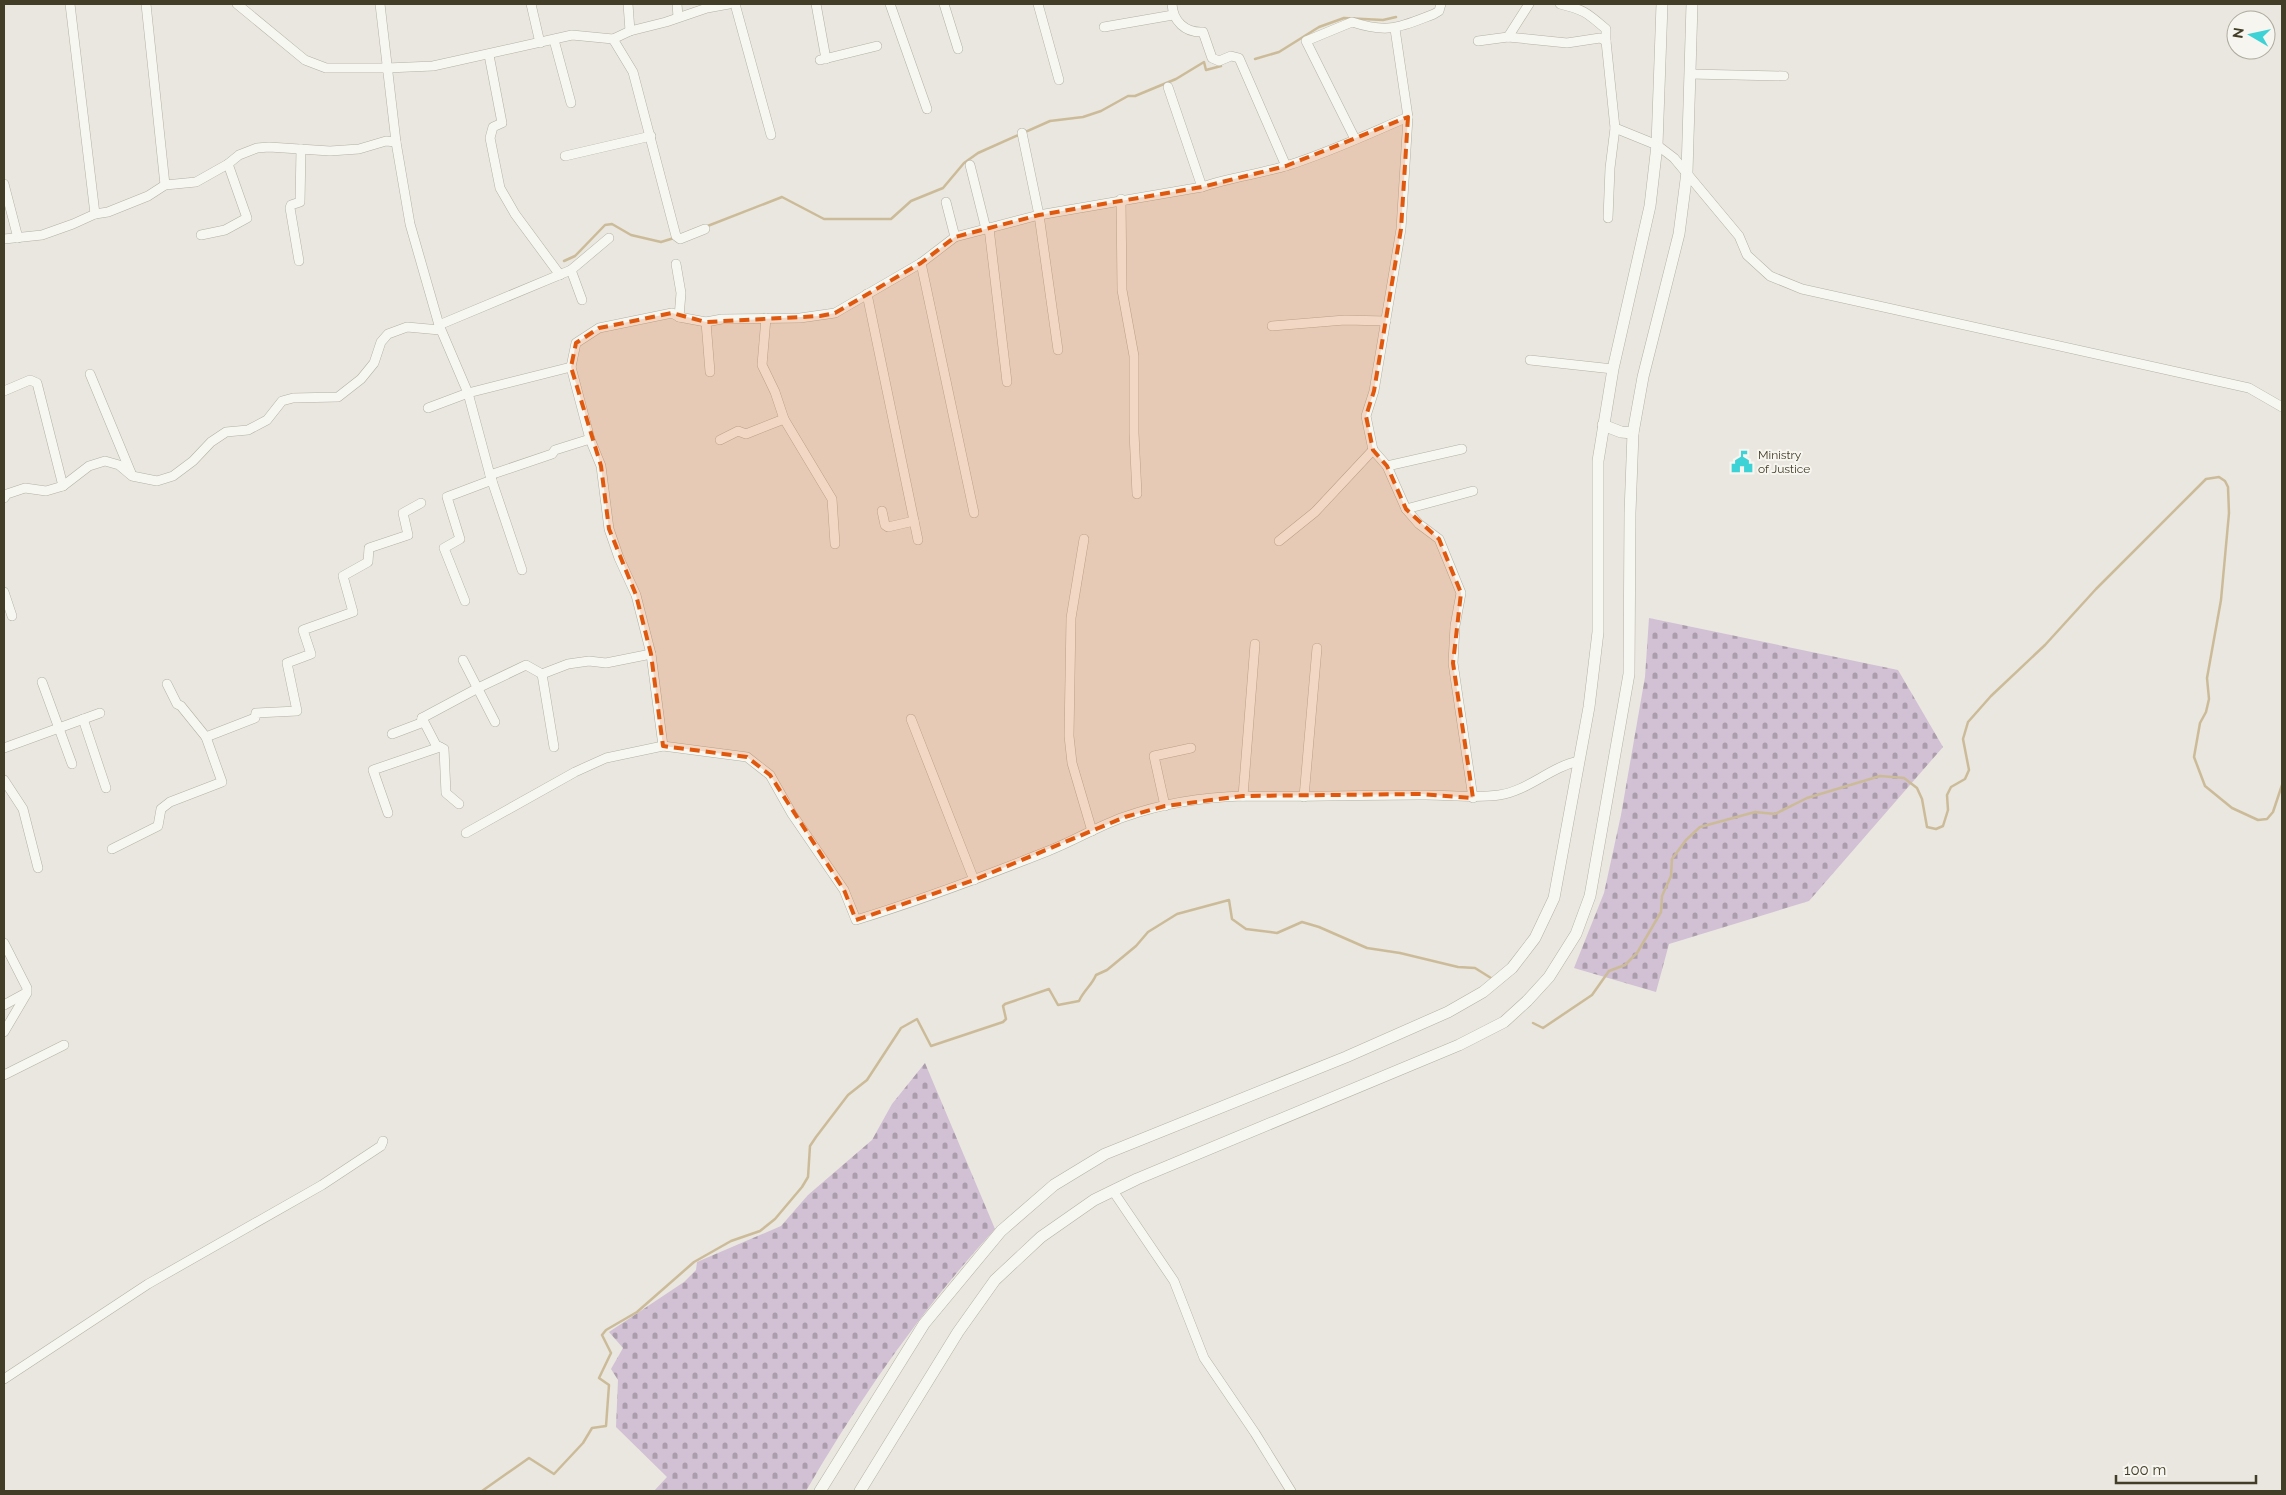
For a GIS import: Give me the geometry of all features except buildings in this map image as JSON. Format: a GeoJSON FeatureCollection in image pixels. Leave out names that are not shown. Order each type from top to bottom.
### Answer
{"type":"FeatureCollection","features":[{"type":"Feature","properties":{"kind":"street"},"geometry":{"type":"LineString","coordinates":[[70,4],[95,214]]}},
{"type":"Feature","properties":{"kind":"street"},"geometry":{"type":"LineString","coordinates":[[146,4],[165,185]]}},
{"type":"Feature","properties":{"kind":"street"},"geometry":{"type":"LineString","coordinates":[[237,4],[305,60],[326,68],[434,66],[572,35],[613,40],[630,31],[707,8],[729,4]]}},
{"type":"Feature","properties":{"kind":"street"},"geometry":{"type":"LineString","coordinates":[[380,4],[396,142],[410,224],[440,327],[468,393],[491,477],[522,570]]}},
{"type":"Feature","properties":{"kind":"street"},"geometry":{"type":"LineString","coordinates":[[531,4],[540,43]]}},
{"type":"Feature","properties":{"kind":"street"},"geometry":{"type":"LineString","coordinates":[[628,4],[630,31]]}},
{"type":"Feature","properties":{"kind":"street"},"geometry":{"type":"LineString","coordinates":[[677,4],[678,17]]}},
{"type":"Feature","properties":{"kind":"street"},"geometry":{"type":"LineString","coordinates":[[736,4],[771,135]]}},
{"type":"Feature","properties":{"kind":"street"},"geometry":{"type":"LineString","coordinates":[[816,4],[823,59],[877,46]]}},
{"type":"Feature","properties":{"kind":"street"},"geometry":{"type":"LineString","coordinates":[[890,4],[927,109]]}},
{"type":"Feature","properties":{"kind":"street"},"geometry":{"type":"LineString","coordinates":[[944,4],[958,49]]}},
{"type":"Feature","properties":{"kind":"street"},"geometry":{"type":"LineString","coordinates":[[1038,4],[1059,80]]}},
{"type":"Feature","properties":{"kind":"street"},"geometry":{"type":"LineString","coordinates":[[1172,4],[1173,15],[1192,33],[1203,32],[1212,58],[1219,61],[1232,56],[1240,58],[1286,166]]}},
{"type":"Feature","properties":{"kind":"street"},"geometry":{"type":"LineString","coordinates":[[1355,139],[1306,41],[1352,22],[1368,27],[1395,29],[1434,14],[1439,11],[1440,4]]}},
{"type":"Feature","properties":{"kind":"street"},"geometry":{"type":"LineString","coordinates":[[1508,37],[1529,4]]}},
{"type":"Feature","properties":{"kind":"street"},"geometry":{"type":"LineString","coordinates":[[1560,4],[1583,10],[1606,29],[1615,128],[1610,168],[1608,218]]}},
{"type":"Feature","properties":{"kind":"street"},"geometry":{"type":"LineString","coordinates":[[820,1491],[924,1324],[1001,1231],[1054,1185],[1105,1154],[1346,1057],[1448,1012],[1483,992],[1512,968],[1535,938],[1554,898],[1589,707],[1598,632],[1598,461],[1613,369],[1650,206],[1657,145],[1662,4]]}},
{"type":"Feature","properties":{"kind":"street"},"geometry":{"type":"LineString","coordinates":[[860,1491],[958,1332],[995,1280],[1041,1237],[1094,1200],[1146,1175],[1480,1036],[1504,1022],[1528,1002],[1549,977],[1576,934],[1590,896],[1629,674],[1631,625],[1630,513],[1633,433],[1643,377],[1679,234],[1687,172],[1692,4]]}},
{"type":"Feature","properties":{"kind":"street"},"geometry":{"type":"LineString","coordinates":[[1104,27],[1173,15]]}},
{"type":"Feature","properties":{"kind":"street"},"geometry":{"type":"LineString","coordinates":[[1395,29],[1408,117],[1401,229],[1374,391],[1366,416],[1373,450],[1386,466],[1406,509],[1419,524],[1439,539],[1461,594],[1453,663],[1473,798]]}},
{"type":"Feature","properties":{"kind":"street"},"geometry":{"type":"LineString","coordinates":[[1478,41],[1508,37],[1567,43],[1600,38],[1606,41]]}},
{"type":"Feature","properties":{"kind":"street"},"geometry":{"type":"LineString","coordinates":[[554,40],[571,103]]}},
{"type":"Feature","properties":{"kind":"street"},"geometry":{"type":"LineString","coordinates":[[613,40],[633,72],[676,236],[680,239],[706,229]]}},
{"type":"Feature","properties":{"kind":"street"},"geometry":{"type":"LineString","coordinates":[[489,55],[502,123],[493,127],[490,138],[500,188],[515,214],[560,274]]}},
{"type":"Feature","properties":{"kind":"street"},"geometry":{"type":"LineString","coordinates":[[1690,74],[1784,76]]}},
{"type":"Feature","properties":{"kind":"street"},"geometry":{"type":"LineString","coordinates":[[1168,88],[1202,187]]}},
{"type":"Feature","properties":{"kind":"street"},"geometry":{"type":"LineString","coordinates":[[664,746],[651,654],[636,595],[619,558],[609,529],[601,466],[590,439],[570,367],[576,343],[600,328],[672,314],[678,317],[706,322],[722,319],[800,318],[835,313],[922,263],[955,237],[1039,215],[1202,187],[1223,180],[1286,166],[1321,155],[1408,117]]}},
{"type":"Feature","properties":{"kind":"street"},"geometry":{"type":"LineString","coordinates":[[1615,128],[1657,145],[1687,172],[1739,236],[1747,255],[1770,276],[1802,289],[2249,388],[2282,407]]}},
{"type":"Feature","properties":{"kind":"street"},"geometry":{"type":"LineString","coordinates":[[1022,133],[1039,215],[1058,350]]}},
{"type":"Feature","properties":{"kind":"street"},"geometry":{"type":"LineString","coordinates":[[565,156],[651,136]]}},
{"type":"Feature","properties":{"kind":"street"},"geometry":{"type":"LineString","coordinates":[[4,239],[42,235],[140,199],[165,185],[196,182],[228,164],[239,155],[257,148],[330,151],[359,149],[386,141],[396,142]]}},
{"type":"Feature","properties":{"kind":"street"},"geometry":{"type":"LineString","coordinates":[[299,261],[290,208],[291,205],[300,202],[301,149]]}},
{"type":"Feature","properties":{"kind":"street"},"geometry":{"type":"LineString","coordinates":[[201,235],[225,230],[247,218],[228,164]]}},
{"type":"Feature","properties":{"kind":"street"},"geometry":{"type":"LineString","coordinates":[[970,165],[987,228],[1007,382]]}},
{"type":"Feature","properties":{"kind":"street"},"geometry":{"type":"LineString","coordinates":[[4,184],[18,238]]}},
{"type":"Feature","properties":{"kind":"street"},"geometry":{"type":"LineString","coordinates":[[1122,200],[1122,290],[1134,356],[1134,433],[1137,494]]}},
{"type":"Feature","properties":{"kind":"street"},"geometry":{"type":"LineString","coordinates":[[946,202],[955,237]]}},
{"type":"Feature","properties":{"kind":"street"},"geometry":{"type":"LineString","coordinates":[[4,498],[7,494],[24,488],[46,491],[63,486],[89,466],[105,461],[119,465],[132,476],[157,481],[173,476],[193,461],[211,442],[226,432],[248,430],[267,420],[282,401],[293,398],[338,397],[366,374],[374,363],[381,342],[388,334],[407,327],[440,327],[570,270],[609,238]]}},
{"type":"Feature","properties":{"kind":"street"},"geometry":{"type":"LineString","coordinates":[[922,263],[974,513]]}},
{"type":"Feature","properties":{"kind":"street"},"geometry":{"type":"LineString","coordinates":[[676,264],[681,293],[678,317]]}},
{"type":"Feature","properties":{"kind":"street"},"geometry":{"type":"LineString","coordinates":[[570,270],[582,300]]}},
{"type":"Feature","properties":{"kind":"street"},"geometry":{"type":"LineString","coordinates":[[867,294],[918,540]]}},
{"type":"Feature","properties":{"kind":"street"},"geometry":{"type":"LineString","coordinates":[[766,318],[762,363],[784,419],[832,499],[835,544]]}},
{"type":"Feature","properties":{"kind":"street"},"geometry":{"type":"LineString","coordinates":[[1272,326],[1345,320],[1386,321]]}},
{"type":"Feature","properties":{"kind":"street"},"geometry":{"type":"LineString","coordinates":[[706,322],[710,372]]}},
{"type":"Feature","properties":{"kind":"street"},"geometry":{"type":"LineString","coordinates":[[1530,360],[1613,369]]}},
{"type":"Feature","properties":{"kind":"street"},"geometry":{"type":"LineString","coordinates":[[428,408],[468,393],[570,367]]}},
{"type":"Feature","properties":{"kind":"street"},"geometry":{"type":"LineString","coordinates":[[90,374],[132,476]]}},
{"type":"Feature","properties":{"kind":"street"},"geometry":{"type":"LineString","coordinates":[[4,392],[30,380],[37,383],[63,486]]}},
{"type":"Feature","properties":{"kind":"street"},"geometry":{"type":"LineString","coordinates":[[720,440],[738,431],[746,434],[784,419]]}},
{"type":"Feature","properties":{"kind":"street"},"geometry":{"type":"LineString","coordinates":[[1603,425],[1622,432],[1633,433]]}},
{"type":"Feature","properties":{"kind":"street"},"geometry":{"type":"LineString","coordinates":[[465,601],[444,548],[460,539],[447,497],[491,477],[552,454],[555,450],[590,439]]}},
{"type":"Feature","properties":{"kind":"street"},"geometry":{"type":"LineString","coordinates":[[1386,466],[1462,449]]}},
{"type":"Feature","properties":{"kind":"street"},"geometry":{"type":"LineString","coordinates":[[1279,541],[1315,512],[1373,450]]}},
{"type":"Feature","properties":{"kind":"street"},"geometry":{"type":"LineString","coordinates":[[1406,509],[1473,491]]}},
{"type":"Feature","properties":{"kind":"street"},"geometry":{"type":"LineString","coordinates":[[206,737],[254,719],[256,714],[297,711],[287,663],[312,654],[303,629],[353,612],[343,576],[368,562],[369,548],[408,535],[403,514],[421,503]]}},
{"type":"Feature","properties":{"kind":"street"},"geometry":{"type":"LineString","coordinates":[[882,510],[885,525],[888,527],[914,521]]}},
{"type":"Feature","properties":{"kind":"street"},"geometry":{"type":"LineString","coordinates":[[1084,538],[1071,618],[1069,736],[1072,763],[1092,831]]}},
{"type":"Feature","properties":{"kind":"street"},"geometry":{"type":"LineString","coordinates":[[4,592],[12,616]]}},
{"type":"Feature","properties":{"kind":"street"},"geometry":{"type":"LineString","coordinates":[[1243,796],[1255,644]]}},
{"type":"Feature","properties":{"kind":"street"},"geometry":{"type":"LineString","coordinates":[[1304,796],[1317,648]]}},
{"type":"Feature","properties":{"kind":"street"},"geometry":{"type":"LineString","coordinates":[[542,674],[568,664],[589,661],[606,664],[651,654]]}},
{"type":"Feature","properties":{"kind":"street"},"geometry":{"type":"LineString","coordinates":[[463,660],[495,722]]}},
{"type":"Feature","properties":{"kind":"street"},"geometry":{"type":"LineString","coordinates":[[392,734],[421,723],[422,718],[526,665],[542,674]]}},
{"type":"Feature","properties":{"kind":"street"},"geometry":{"type":"LineString","coordinates":[[542,674],[554,747]]}},
{"type":"Feature","properties":{"kind":"street"},"geometry":{"type":"LineString","coordinates":[[42,682],[72,764]]}},
{"type":"Feature","properties":{"kind":"street"},"geometry":{"type":"LineString","coordinates":[[112,849],[158,826],[161,808],[170,802],[222,782],[206,737],[181,706],[177,704],[167,684]]}},
{"type":"Feature","properties":{"kind":"street"},"geometry":{"type":"LineString","coordinates":[[4,748],[100,713]]}},
{"type":"Feature","properties":{"kind":"street"},"geometry":{"type":"LineString","coordinates":[[422,718],[436,744],[444,749],[446,793],[459,804]]}},
{"type":"Feature","properties":{"kind":"street"},"geometry":{"type":"LineString","coordinates":[[83,719],[106,788]]}},
{"type":"Feature","properties":{"kind":"street"},"geometry":{"type":"LineString","coordinates":[[911,719],[974,880]]}},
{"type":"Feature","properties":{"kind":"street"},"geometry":{"type":"LineString","coordinates":[[466,832],[575,772],[606,758],[664,746],[747,757],[770,775],[792,814],[844,890],[856,920],[974,880],[1049,851],[1124,817],[1165,806],[1243,796],[1421,794],[1473,798],[1501,795],[1523,788],[1568,763],[1579,761]]}},
{"type":"Feature","properties":{"kind":"street"},"geometry":{"type":"LineString","coordinates":[[388,813],[373,770],[440,747]]}},
{"type":"Feature","properties":{"kind":"street"},"geometry":{"type":"LineString","coordinates":[[1165,806],[1154,756],[1191,748]]}},
{"type":"Feature","properties":{"kind":"street"},"geometry":{"type":"LineString","coordinates":[[4,780],[23,809],[38,868]]}},
{"type":"Feature","properties":{"kind":"street"},"geometry":{"type":"LineString","coordinates":[[4,943],[25,982],[27,993],[4,1032]]}},
{"type":"Feature","properties":{"kind":"street"},"geometry":{"type":"LineString","coordinates":[[4,1005],[27,993]]}},
{"type":"Feature","properties":{"kind":"street"},"geometry":{"type":"LineString","coordinates":[[4,1076],[64,1045]]}},
{"type":"Feature","properties":{"kind":"street"},"geometry":{"type":"LineString","coordinates":[[4,1379],[148,1284],[322,1185],[381,1146],[383,1140]]}},
{"type":"Feature","properties":{"kind":"street"},"geometry":{"type":"LineString","coordinates":[[1113,1191],[1174,1281],[1204,1358],[1255,1432],[1291,1491]]}},
{"type":"Feature","properties":{"kind":"highlighted area"},"geometry":{"type":"Polygon","coordinates":[[[1408,117],[1401,229],[1374,391],[1366,416],[1373,450],[1387,466],[1406,509],[1439,539],[1461,593],[1453,663],[1473,798],[1421,794],[1243,796],[1165,806],[1125,817],[974,880],[856,920],[844,890],[770,775],[747,757],[663,746],[651,654],[636,595],[609,529],[601,466],[571,367],[576,343],[599,328],[672,313],[706,322],[820,316],[835,313],[921,263],[955,237],[1039,215],[1202,187],[1286,166],[1408,117]]]}},
{"type":"Feature","properties":{"kind":"green space"},"geometry":{"type":"Polygon","coordinates":[[[1649,618],[1898,670],[1943,747],[1809,901],[1669,944],[1656,992],[1574,968],[1604,893],[1621,815],[1645,677],[1649,618]]]}},
{"type":"Feature","properties":{"kind":"green space"},"geometry":{"type":"Polygon","coordinates":[[[925,1063],[995,1229],[942,1291],[893,1355],[848,1422],[806,1491],[654,1491],[667,1477],[616,1427],[618,1380],[611,1369],[623,1348],[609,1332],[684,1282],[696,1270],[697,1262],[781,1226],[808,1195],[872,1140],[892,1104],[925,1063]]]}},
{"type":"Feature","properties":{"kind":"waterway"},"geometry":{"type":"LineString","coordinates":[[1255,59],[1279,52],[1319,27],[1344,18],[1383,20],[1396,17]]}},
{"type":"Feature","properties":{"kind":"waterway"},"geometry":{"type":"LineString","coordinates":[[705,227],[782,197],[824,219],[891,219],[911,201],[943,188],[964,163],[978,153],[1050,121],[1083,117],[1101,111],[1128,96],[1135,96],[1176,79],[1204,62],[1206,70],[1221,66]]}},
{"type":"Feature","properties":{"kind":"waterway"},"geometry":{"type":"LineString","coordinates":[[564,261],[575,256],[605,225],[612,224],[631,235],[661,242],[674,238]]}},
{"type":"Feature","properties":{"kind":"waterway"},"geometry":{"type":"LineString","coordinates":[[1533,1023],[1543,1028],[1592,995],[1609,971],[1625,965],[1637,953],[1661,912],[1662,896],[1671,876],[1672,859],[1686,840],[1700,827],[1755,812],[1775,814],[1807,798],[1880,776],[1904,778],[1917,788],[1922,799],[1927,827],[1936,829],[1943,826],[1948,810],[1947,795],[1951,787],[1965,779],[1969,770],[1963,739],[1968,722],[1991,696],[2045,645],[2096,589],[2206,479],[2219,477],[2225,481],[2228,487],[2229,513],[2221,600],[2207,678],[2209,699],[2206,712],[2200,723],[2194,757],[2205,786],[2232,808],[2258,820],[2267,819],[2273,812],[2282,785]]}},
{"type":"Feature","properties":{"kind":"waterway"},"geometry":{"type":"LineString","coordinates":[[482,1491],[529,1458],[554,1474],[583,1443],[592,1428],[606,1426],[609,1385],[599,1378],[611,1353],[602,1335],[606,1330],[637,1312],[694,1262],[731,1241],[760,1231],[775,1219],[808,1177],[810,1146],[816,1137],[848,1095],[867,1080],[901,1028],[917,1019],[931,1046],[1003,1022],[1006,1019],[1003,1006],[1005,1004],[1049,989],[1058,1005],[1079,1001],[1096,975],[1107,970],[1136,946],[1148,932],[1177,914],[1229,900],[1232,919],[1246,929],[1277,933],[1302,922],[1319,927],[1367,948],[1400,953],[1458,967],[1475,968],[1491,978]]}},
{"type":"Feature","properties":{"kind":"place","name":"Ministry of Justice"},"geometry":{"type":"Point","coordinates":[1742,462]}}]}
